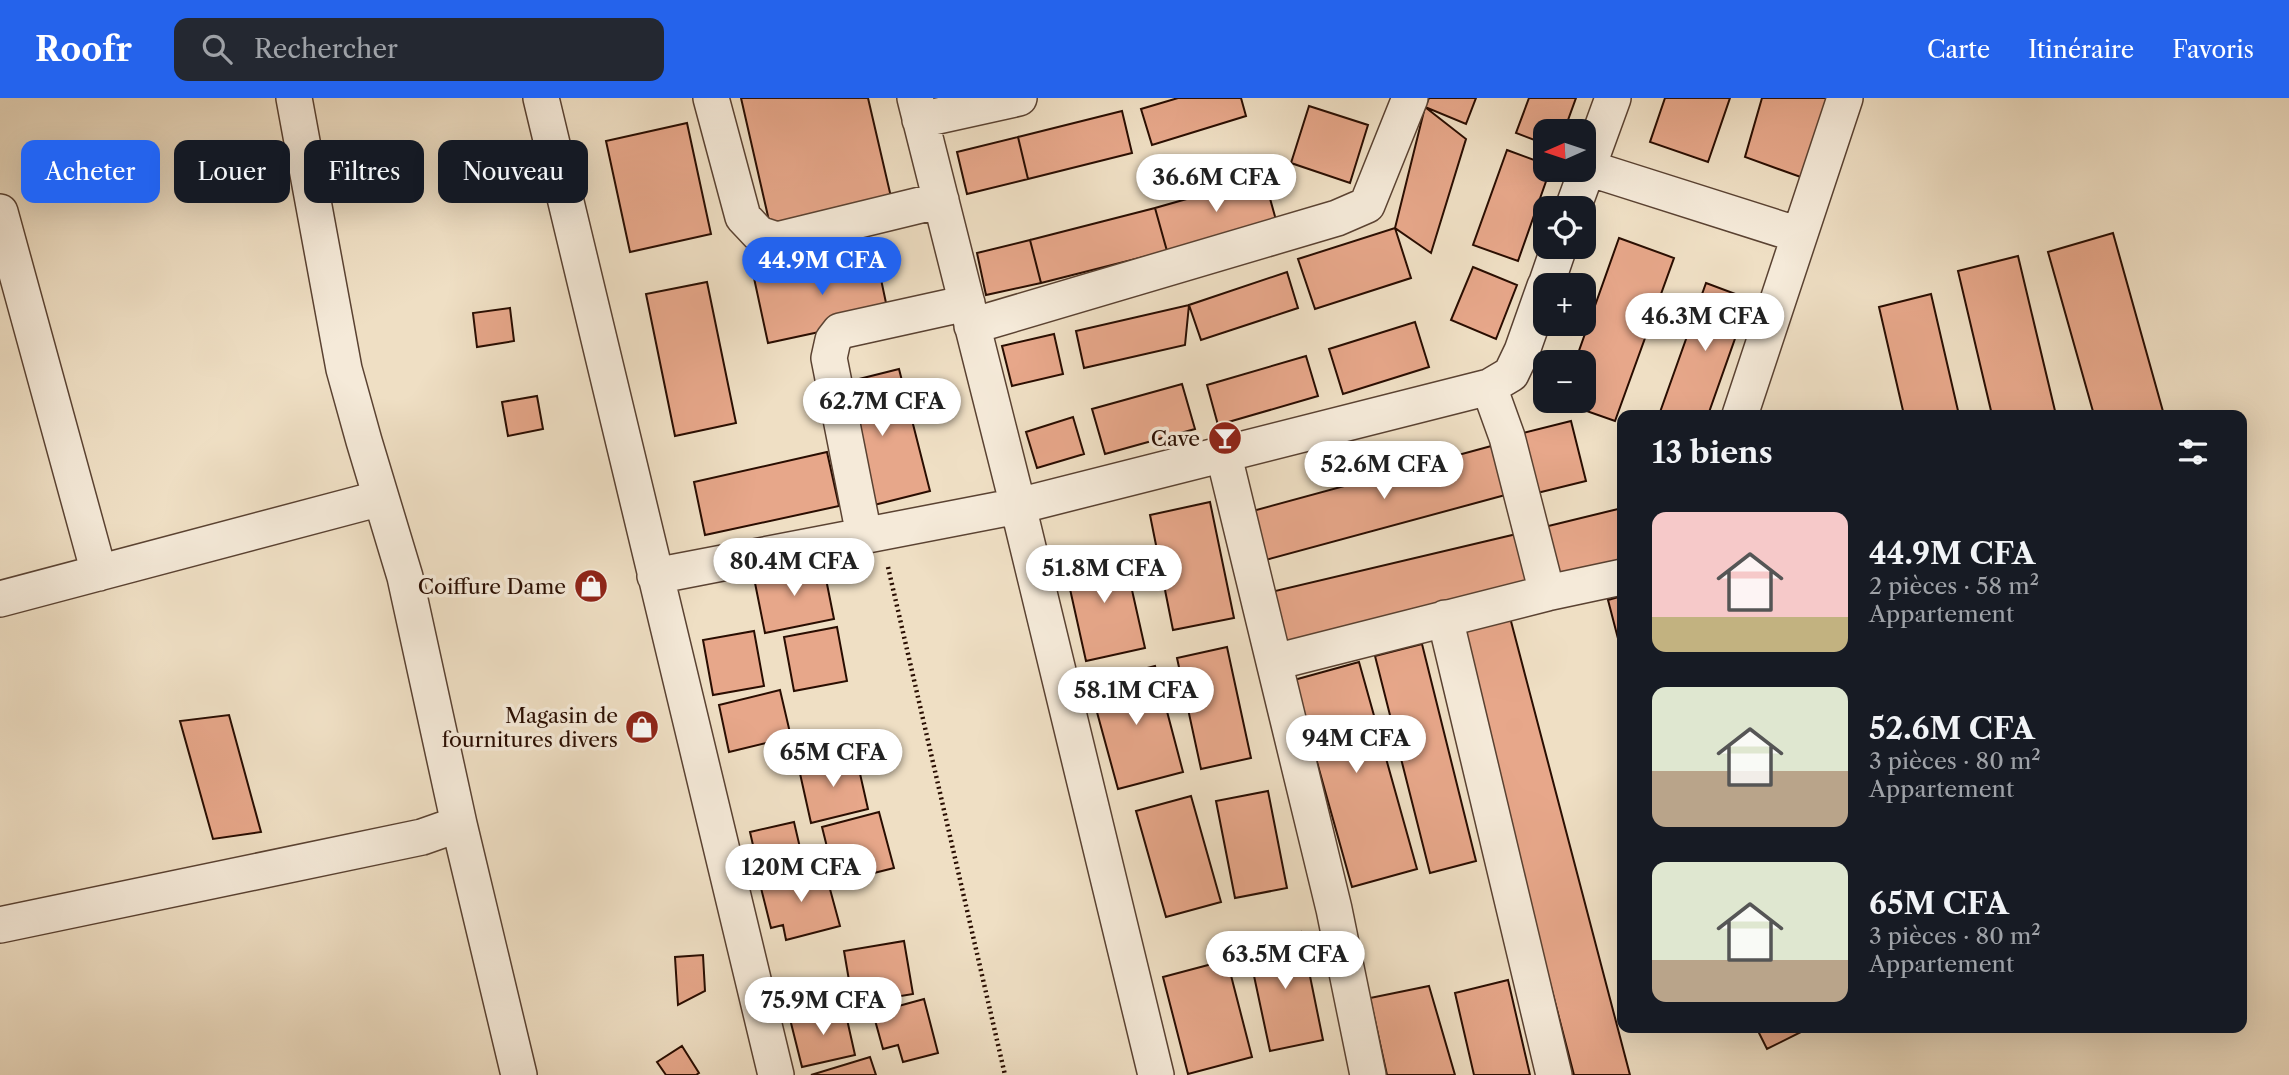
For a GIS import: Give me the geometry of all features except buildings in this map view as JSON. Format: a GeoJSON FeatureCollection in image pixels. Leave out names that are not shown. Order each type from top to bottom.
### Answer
{"type":"FeatureCollection","features":[{"type":"Feature","properties":{"kind":"street"},"geometry":{"type":"LineString","coordinates":[[294,98],[344,369],[405,577],[459,824],[519,1075]]}},
{"type":"Feature","properties":{"kind":"street"},"geometry":{"type":"LineString","coordinates":[[541,98],[776,1075]]}},
{"type":"Feature","properties":{"kind":"street"},"geometry":{"type":"LineString","coordinates":[[711,98],[743,217],[759,234],[776,240],[941,200]]}},
{"type":"Feature","properties":{"kind":"street"},"geometry":{"type":"LineString","coordinates":[[1019,98],[918,109],[1018,506],[1156,1075]]}},
{"type":"Feature","properties":{"kind":"street"},"geometry":{"type":"LineString","coordinates":[[872,533],[828,358],[833,340],[840,331],[970,315],[1337,218],[1367,205],[1410,98]]}},
{"type":"Feature","properties":{"kind":"street"},"geometry":{"type":"LineString","coordinates":[[1596,146],[1613,98]]}},
{"type":"Feature","properties":{"kind":"street"},"geometry":{"type":"LineString","coordinates":[[1742,410],[1845,98]]}},
{"type":"Feature","properties":{"kind":"street"},"geometry":{"type":"LineString","coordinates":[[1596,171],[1799,235]]}},
{"type":"Feature","properties":{"kind":"street"},"geometry":{"type":"LineString","coordinates":[[0,212],[99,573]]}},
{"type":"Feature","properties":{"kind":"street"},"geometry":{"type":"LineString","coordinates":[[655,576],[1018,506],[1489,387],[1511,373],[1533,320]]}},
{"type":"Feature","properties":{"kind":"street"},"geometry":{"type":"LineString","coordinates":[[1489,387],[1507,437],[1547,593]]}},
{"type":"Feature","properties":{"kind":"street"},"geometry":{"type":"LineString","coordinates":[[1224,456],[1334,909],[1368,1075]]}},
{"type":"Feature","properties":{"kind":"street"},"geometry":{"type":"LineString","coordinates":[[0,599],[381,498]]}},
{"type":"Feature","properties":{"kind":"street"},"geometry":{"type":"LineString","coordinates":[[1275,662],[1445,618],[1617,578]]}},
{"type":"Feature","properties":{"kind":"street"},"geometry":{"type":"LineString","coordinates":[[1445,618],[1554,1075]]}},
{"type":"Feature","properties":{"kind":"street"},"geometry":{"type":"LineString","coordinates":[[0,925],[422,837],[459,824]]}},
{"type":"Feature","properties":{"kind":"path"},"geometry":{"type":"LineString","coordinates":[[872,533],[1005,1075]]}},
{"type":"Feature","properties":{"kind":"place","name":"Cave"},"geometry":{"type":"Point","coordinates":[1225,438]}},
{"type":"Feature","properties":{"kind":"place","name":"Coiffure Dame"},"geometry":{"type":"Point","coordinates":[591,586]}},
{"type":"Feature","properties":{"kind":"place","name":"Magasin de fournitures divers"},"geometry":{"type":"Point","coordinates":[642,727]}}]}
